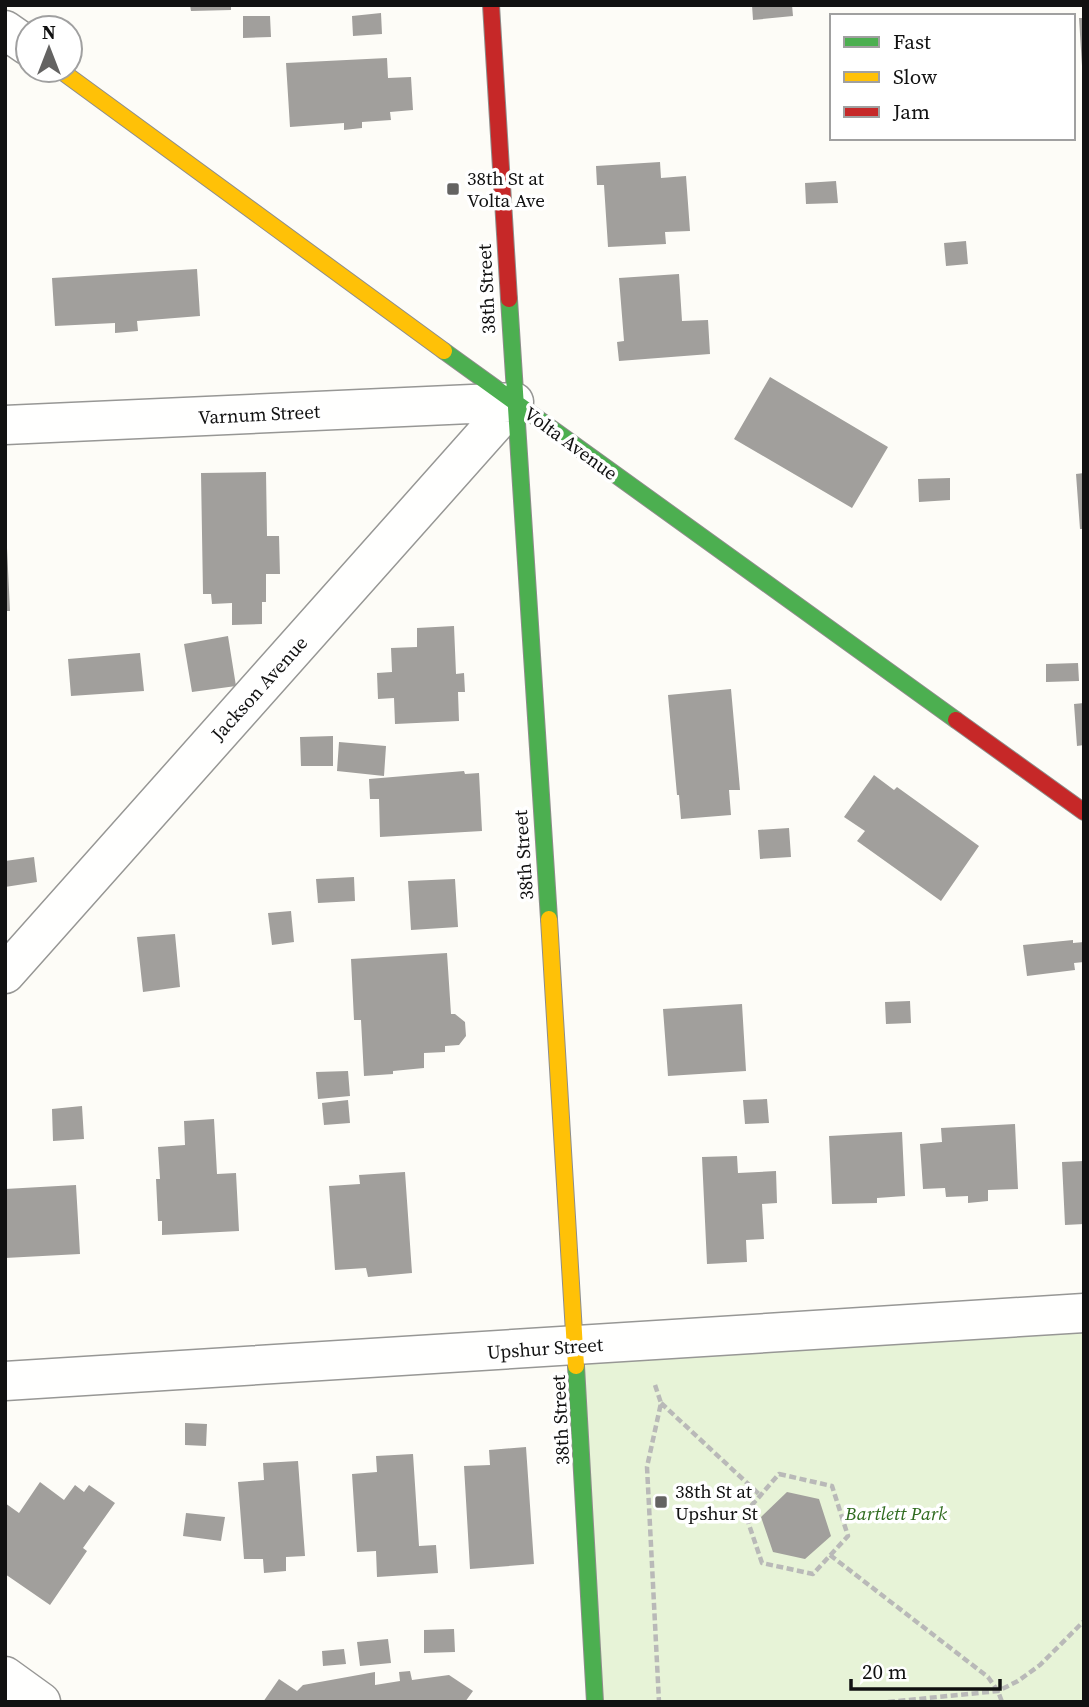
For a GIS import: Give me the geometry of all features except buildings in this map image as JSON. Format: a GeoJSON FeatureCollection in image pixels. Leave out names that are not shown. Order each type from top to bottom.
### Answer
{"type":"FeatureCollection","features":[{"type":"Feature","properties":{"kind":"main road","name":"38th Street"},"geometry":{"type":"LineString","coordinates":[[491,5],[514,402],[577,1346],[596,1702]]}},
{"type":"Feature","properties":{"kind":"main road","name":"Volta Avenue"},"geometry":{"type":"LineString","coordinates":[[79,84],[514,402],[1084,812]]}},
{"type":"Feature","properties":{"kind":"street","name":"Varnum Street"},"geometry":{"type":"LineString","coordinates":[[5,425],[514,402]]}},
{"type":"Feature","properties":{"kind":"street","name":"Jackson Avenue"},"geometry":{"type":"LineString","coordinates":[[5,974],[514,402]]}},
{"type":"Feature","properties":{"kind":"street","name":"Upshur Street"},"geometry":{"type":"LineString","coordinates":[[5,1381],[1084,1313]]}},
{"type":"Feature","properties":{"kind":"street"},"geometry":{"type":"LineString","coordinates":[[5,1676],[41,1702]]}},
{"type":"Feature","properties":{"kind":"path"},"geometry":{"type":"LineString","coordinates":[[659,1702],[647,1467],[660,1403],[655,1383],[663,1377]]}},
{"type":"Feature","properties":{"kind":"path"},"geometry":{"type":"LineString","coordinates":[[660,1403],[760,1495]]}},
{"type":"Feature","properties":{"kind":"path"},"geometry":{"type":"LineString","coordinates":[[779,1474],[832,1486],[848,1536],[813,1574],[762,1563],[745,1513],[760,1495],[779,1474]]}},
{"type":"Feature","properties":{"kind":"path"},"geometry":{"type":"LineString","coordinates":[[830,1555],[988,1677],[999,1691],[1002,1702]]}},
{"type":"Feature","properties":{"kind":"path"},"geometry":{"type":"LineString","coordinates":[[888,1702],[999,1691],[1018,1682],[1040,1665],[1084,1621]]}},
{"type":"Feature","properties":{"kind":"green space","name":"Bartlett Park"},"geometry":{"type":"Polygon","coordinates":[[[1084,1313],[1084,1702],[595,1702],[577,1346],[1084,1313]]]}},
{"type":"Feature","properties":{"kind":"traffic: fast"},"geometry":{"type":"LineString","coordinates":[[509,299],[549,919]]}},
{"type":"Feature","properties":{"kind":"traffic: fast"},"geometry":{"type":"LineString","coordinates":[[444,351],[956,720]]}},
{"type":"Feature","properties":{"kind":"traffic: fast"},"geometry":{"type":"LineString","coordinates":[[576,1366],[595,1702]]}},
{"type":"Feature","properties":{"kind":"traffic: slow"},"geometry":{"type":"LineString","coordinates":[[79,84],[444,351]]}},
{"type":"Feature","properties":{"kind":"traffic: slow"},"geometry":{"type":"LineString","coordinates":[[549,919],[576,1366]]}},
{"type":"Feature","properties":{"kind":"traffic: jam"},"geometry":{"type":"LineString","coordinates":[[491,5],[509,299]]}},
{"type":"Feature","properties":{"kind":"traffic: jam"},"geometry":{"type":"LineString","coordinates":[[956,720],[1084,812]]}},
{"type":"Feature","properties":{"kind":"place","name":"38th St at Volta Ave"},"geometry":{"type":"Point","coordinates":[453,189]}},
{"type":"Feature","properties":{"kind":"place","name":"38th St at Upshur St"},"geometry":{"type":"Point","coordinates":[661,1502]}}]}
